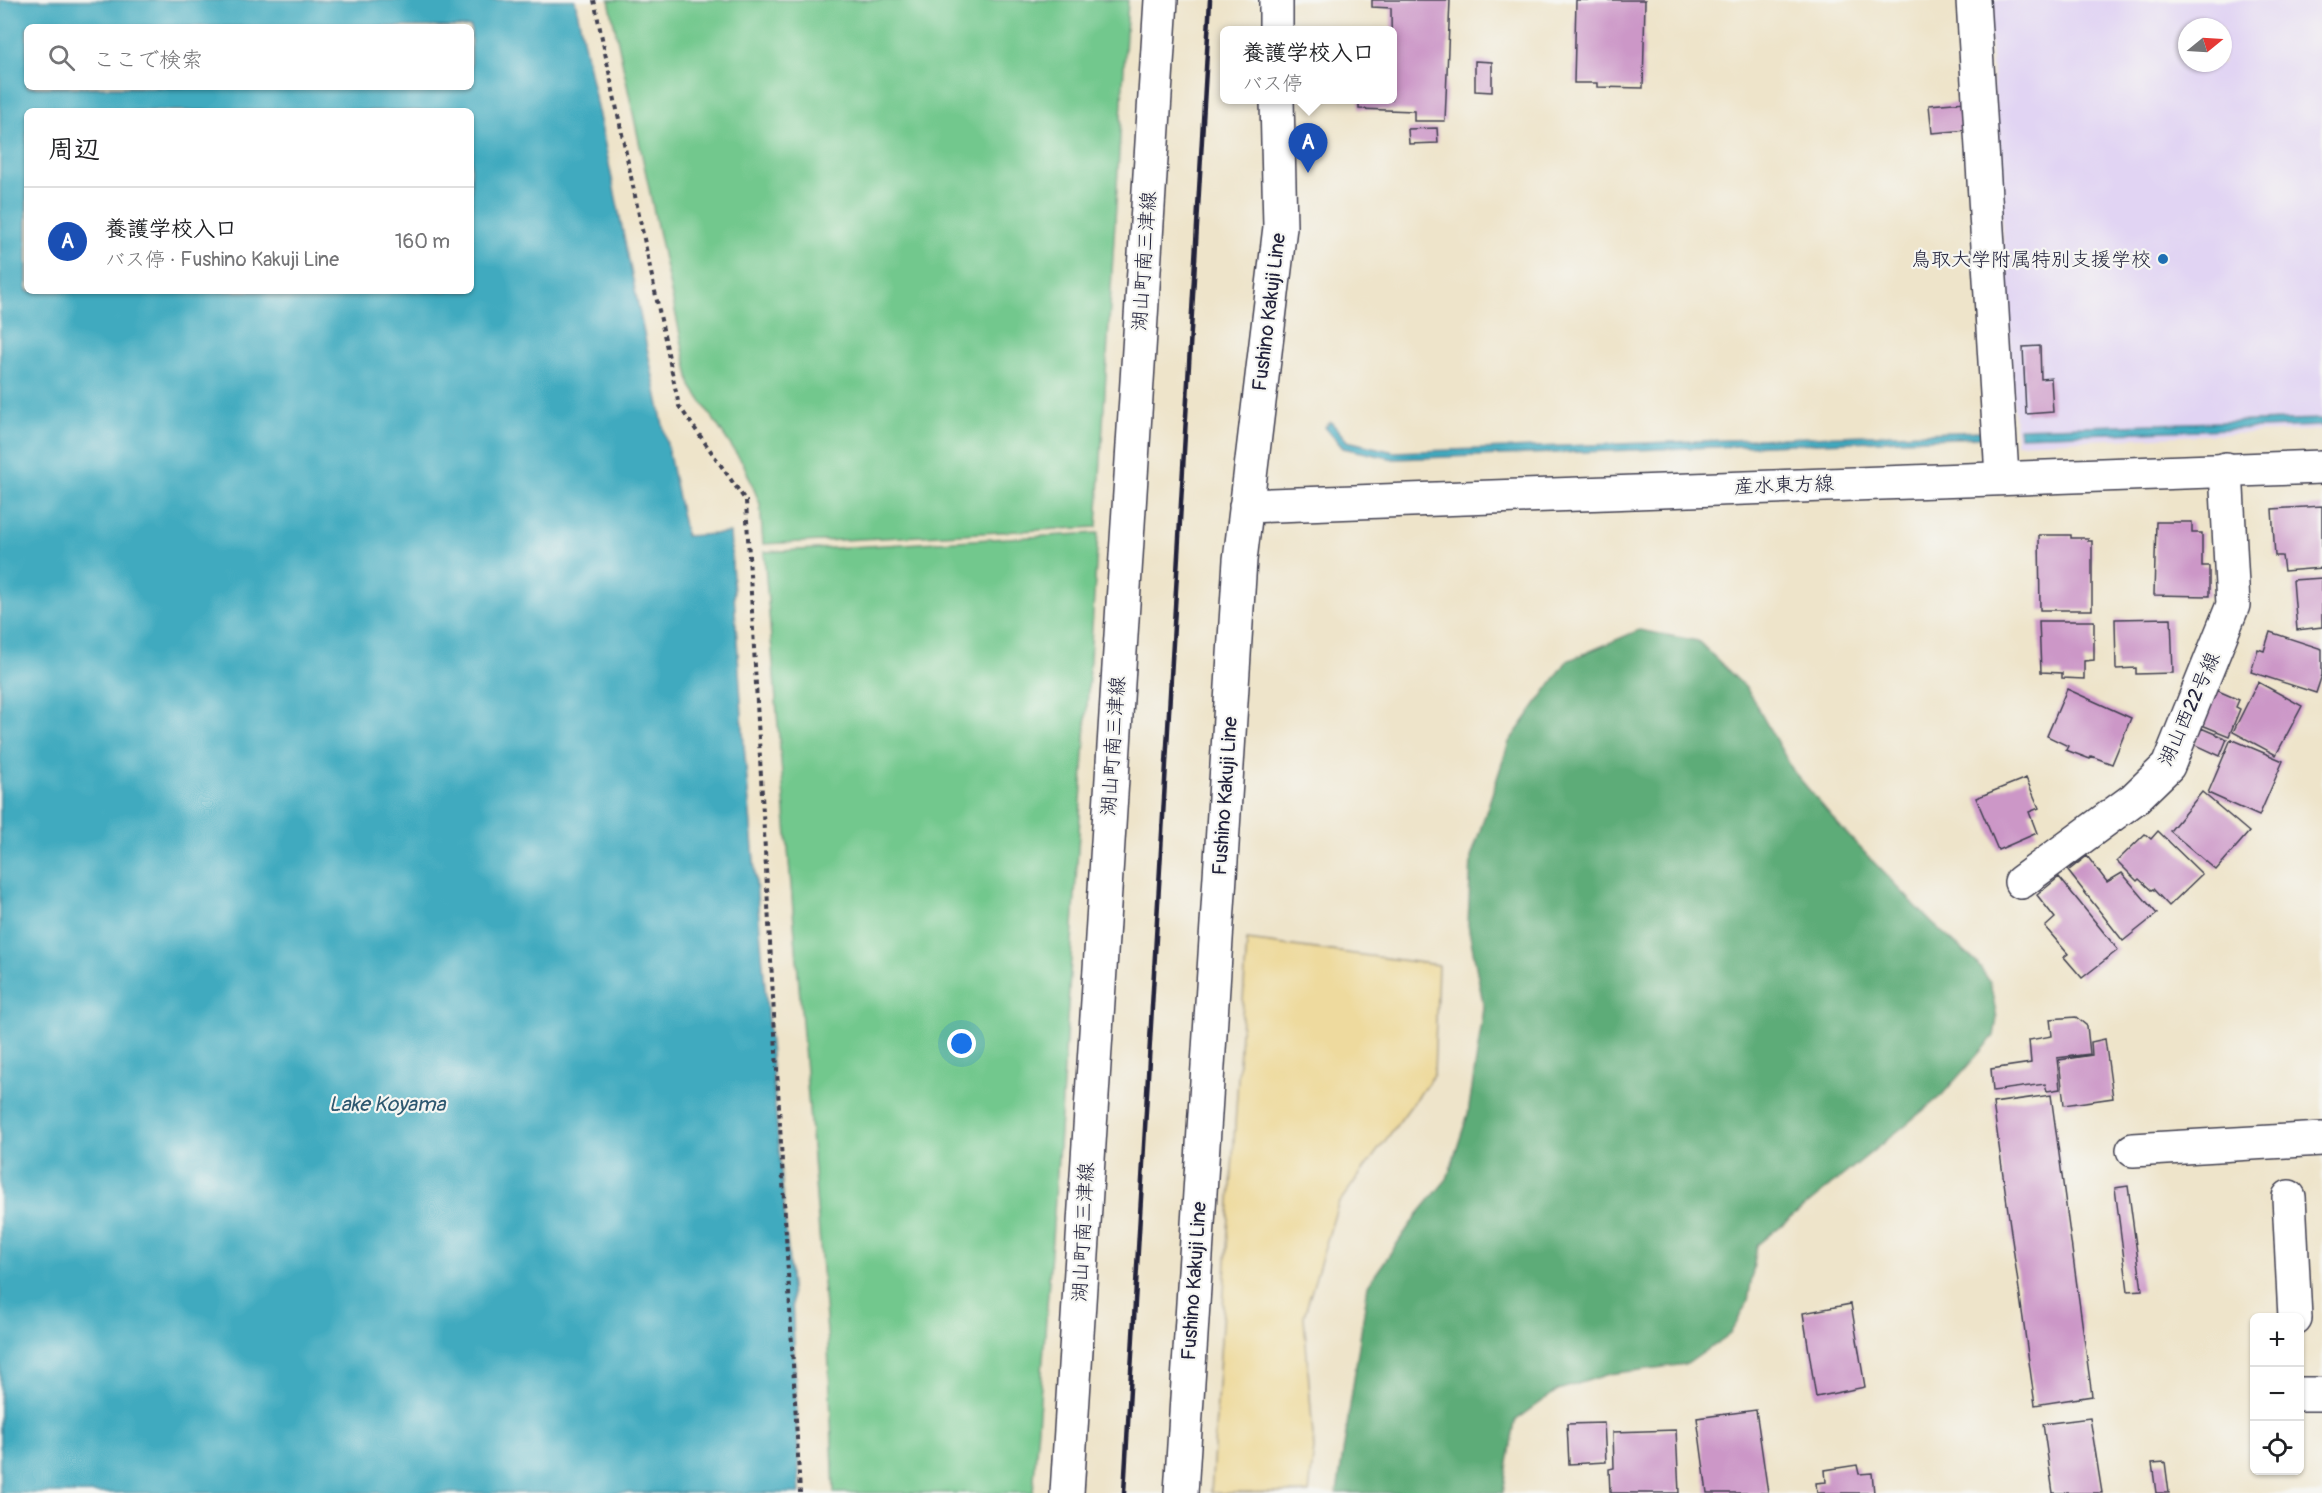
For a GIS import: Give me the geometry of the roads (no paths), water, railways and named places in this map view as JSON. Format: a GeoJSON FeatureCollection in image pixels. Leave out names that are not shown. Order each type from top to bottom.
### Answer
{"type":"FeatureCollection","features":[{"type":"Feature","properties":{"kind":"street","name":"湖山町南三津線"},"geometry":{"type":"LineString","coordinates":[[1068,1493],[1161,0]]}},
{"type":"Feature","properties":{"kind":"street"},"geometry":{"type":"LineString","coordinates":[[1276,0],[1276,26]]}},
{"type":"Feature","properties":{"kind":"street"},"geometry":{"type":"LineString","coordinates":[[1973,0],[2002,476]]}},
{"type":"Feature","properties":{"kind":"street","name":"Fushino Kakuji Line"},"geometry":{"type":"LineString","coordinates":[[1181,1493],[1240,560],[1280,227],[1277,104]]}},
{"type":"Feature","properties":{"kind":"street","name":"産水東方線"},"geometry":{"type":"LineString","coordinates":[[1246,506],[2002,476],[2322,467]]}},
{"type":"Feature","properties":{"kind":"street","name":"湖山西22号線"},"geometry":{"type":"LineString","coordinates":[[2021,882],[2134,799],[2169,766],[2233,605],[2226,470]]}},
{"type":"Feature","properties":{"kind":"street"},"geometry":{"type":"LineString","coordinates":[[2133,1150],[2322,1139]]}},
{"type":"Feature","properties":{"kind":"street"},"geometry":{"type":"LineString","coordinates":[[2289,1197],[2295,1313]]}},
{"type":"Feature","properties":{"kind":"street"},"geometry":{"type":"LineString","coordinates":[[2304,1394],[2322,1394]]}},
{"type":"Feature","properties":{"kind":"water","name":"Lake Koyama"},"geometry":{"type":"Polygon","coordinates":[[[0,0],[575,0],[686,536],[730,533],[744,745],[792,1298],[800,1493],[0,1493],[0,0]]]}},
{"type":"Feature","properties":{"kind":"water"},"geometry":{"type":"Polygon","coordinates":[[[2322,419],[2322,426],[2020,436],[2019,428],[2322,419]]]}},
{"type":"Feature","properties":{"kind":"water"},"geometry":{"type":"Polygon","coordinates":[[[1331,422],[1347,441],[1394,452],[1981,431],[1981,437],[1394,459],[1343,448],[1325,427],[1331,422]]]}},
{"type":"Feature","properties":{"kind":"railway"},"geometry":{"type":"LineString","coordinates":[[1124,1493],[1210,0]]}},
{"type":"Feature","properties":{"kind":"place","name":"養護学校入口"},"geometry":{"type":"Point","coordinates":[1308,173]}},
{"type":"Feature","properties":{"kind":"place","name":"鳥取大学附属特別支援学校"},"geometry":{"type":"Point","coordinates":[2163,259]}}]}
